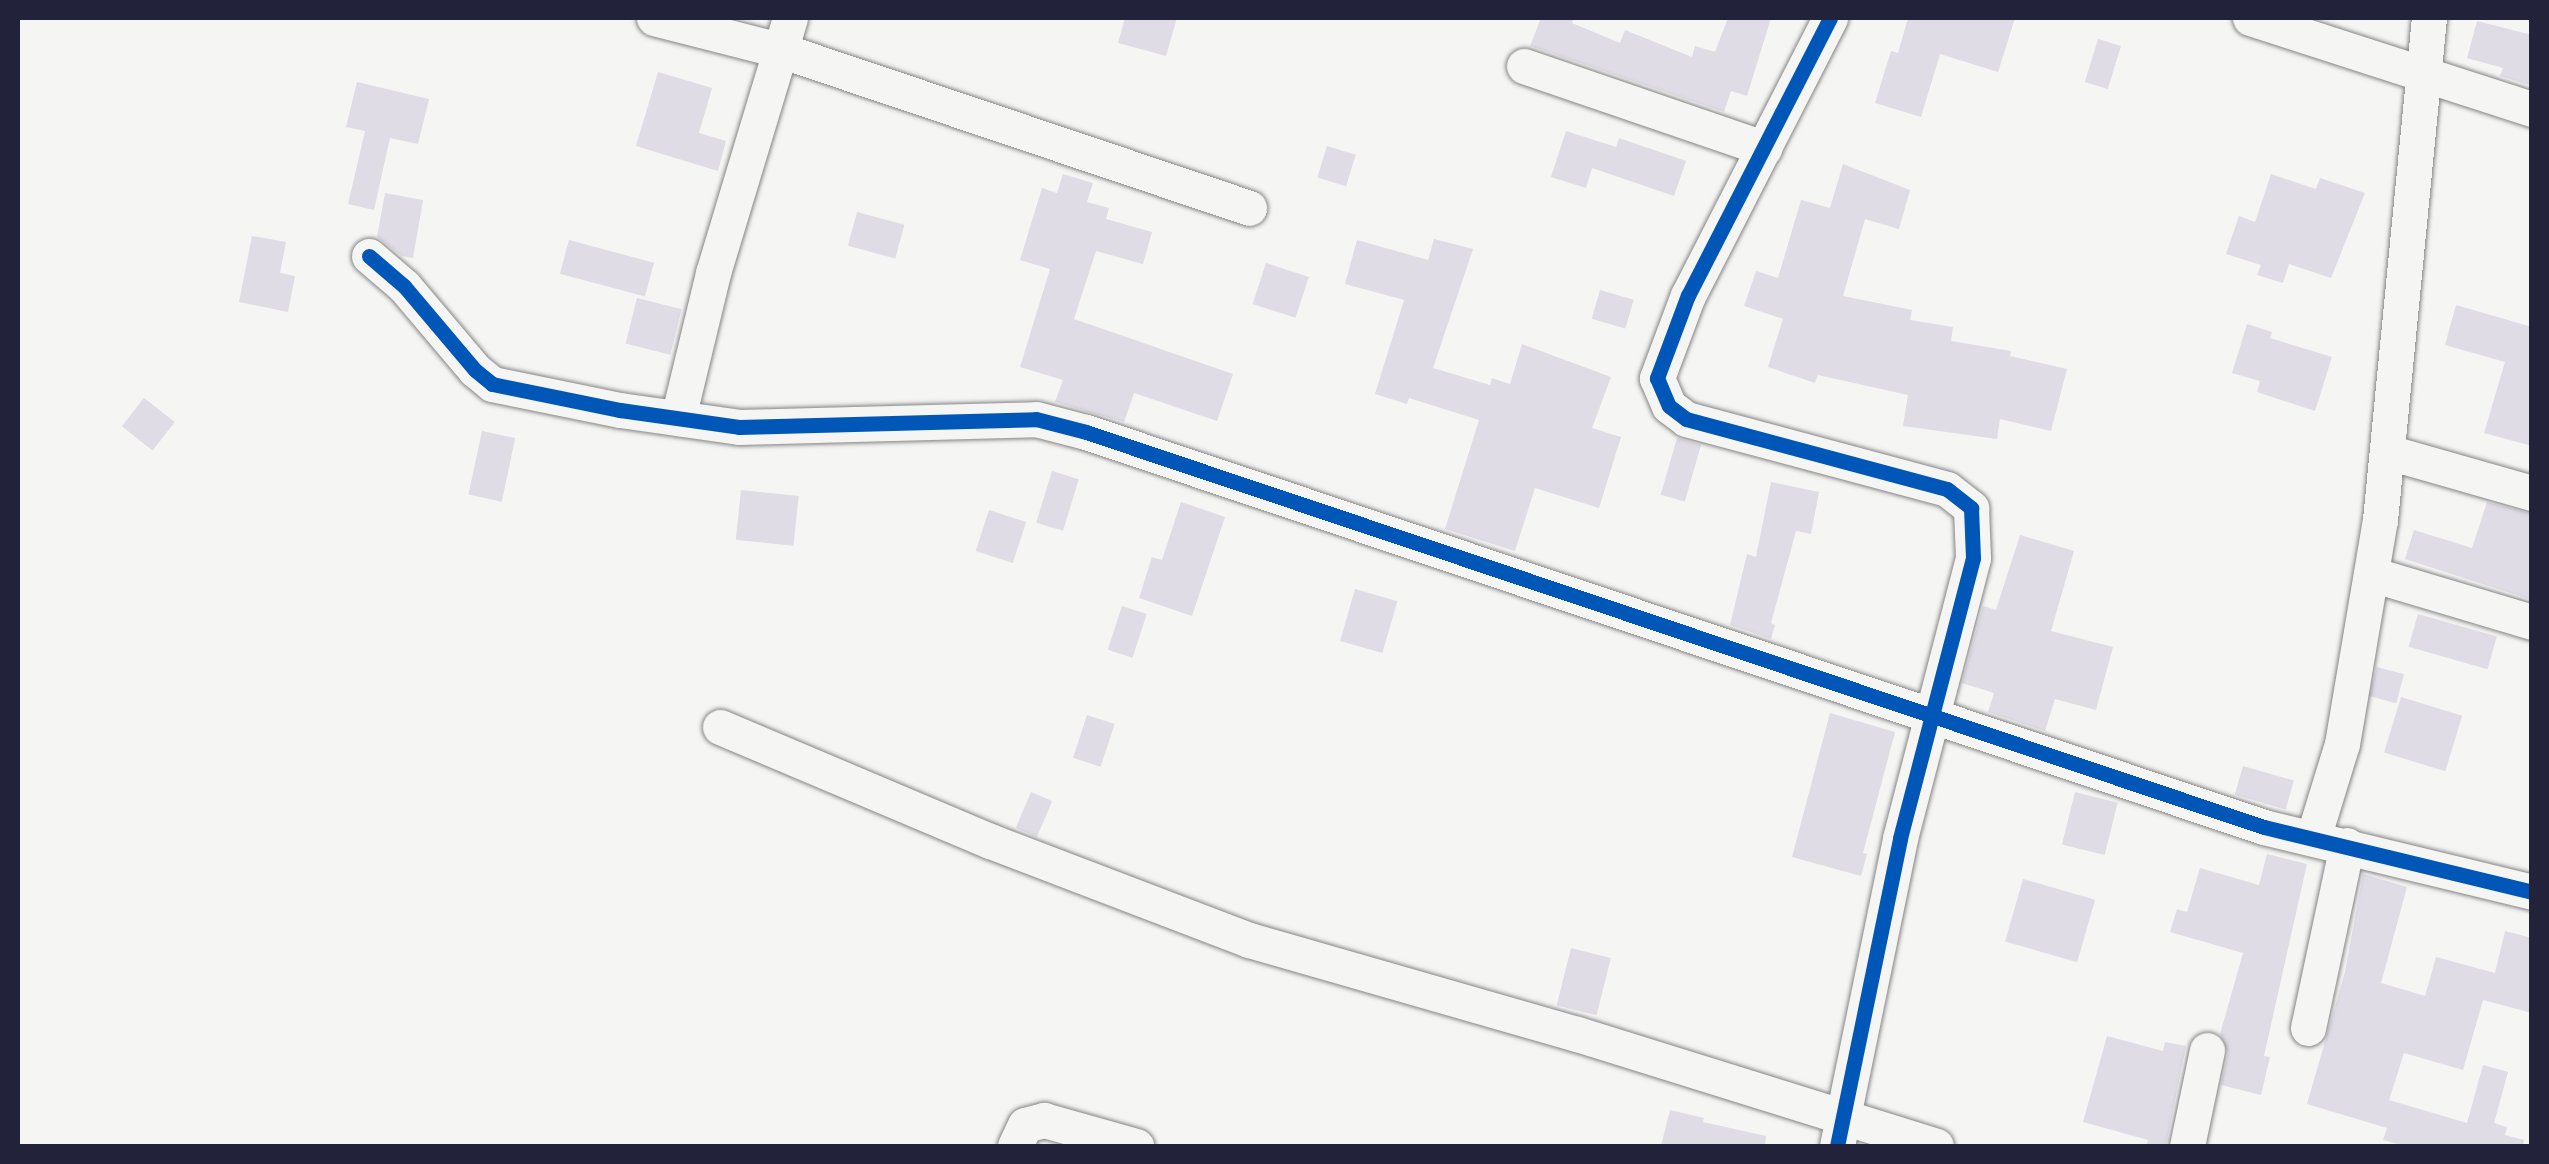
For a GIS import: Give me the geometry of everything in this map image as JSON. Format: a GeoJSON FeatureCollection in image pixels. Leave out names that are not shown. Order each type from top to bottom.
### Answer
{"type":"FeatureCollection","features":[{"type":"Feature","properties":{"kind":"street"},"geometry":{"type":"LineString","coordinates":[[654,18],[785,34],[1248,208]]}},
{"type":"Feature","properties":{"kind":"street"},"geometry":{"type":"LineString","coordinates":[[1830,18],[1688,295],[1658,378],[1669,406],[1686,419],[1946,489],[1971,508],[1973,558],[1900,840],[1840,1130]]}},
{"type":"Feature","properties":{"kind":"street"},"geometry":{"type":"LineString","coordinates":[[2250,18],[2532,109]]}},
{"type":"Feature","properties":{"kind":"street"},"geometry":{"type":"LineString","coordinates":[[2308,1028],[2342,744],[2388,452],[2428,18]]}},
{"type":"Feature","properties":{"kind":"street"},"geometry":{"type":"LineString","coordinates":[[678,418],[712,273],[785,34]]}},
{"type":"Feature","properties":{"kind":"street"},"geometry":{"type":"LineString","coordinates":[[1524,66],[1764,148]]}},
{"type":"Feature","properties":{"kind":"street"},"geometry":{"type":"LineString","coordinates":[[369,256],[404,286],[475,370],[492,384],[739,427],[1036,419],[1086,432],[1788,670],[1933,713],[2264,827],[2532,892]]}},
{"type":"Feature","properties":{"kind":"street"},"geometry":{"type":"LineString","coordinates":[[2388,452],[2532,493]]}},
{"type":"Feature","properties":{"kind":"street"},"geometry":{"type":"LineString","coordinates":[[2371,574],[2532,622]]}},
{"type":"Feature","properties":{"kind":"street"},"geometry":{"type":"LineString","coordinates":[[720,727],[990,841],[1249,940],[1840,1130],[1936,1146]]}},
{"type":"Feature","properties":{"kind":"street"},"geometry":{"type":"LineString","coordinates":[[2188,1146],[2207,1050]]}},
{"type":"Feature","properties":{"kind":"street"},"geometry":{"type":"LineString","coordinates":[[1015,1146],[1026,1125],[1044,1120],[1136,1146]]}},
{"type":"Feature","properties":{"kind":"building"},"geometry":{"type":"Polygon","coordinates":[[[1125,18],[1177,18],[1166,56],[1118,43],[1125,18]]]}},
{"type":"Feature","properties":{"kind":"building"},"geometry":{"type":"Polygon","coordinates":[[[1541,18],[1574,18],[1572,23],[1620,43],[1625,30],[1692,57],[1695,46],[1715,52],[1728,18],[1771,18],[1747,96],[1731,91],[1724,112],[1530,46],[1541,18]]]}},
{"type":"Feature","properties":{"kind":"building"},"geometry":{"type":"Polygon","coordinates":[[[1908,18],[2015,18],[1998,72],[1940,54],[1921,117],[1875,103],[1891,51],[1898,53],[1908,18]]]}},
{"type":"Feature","properties":{"kind":"building"},"geometry":{"type":"Polygon","coordinates":[[[2477,21],[2532,35],[2532,86],[2500,76],[2503,68],[2467,58],[2477,21]]]}},
{"type":"Feature","properties":{"kind":"building"},"geometry":{"type":"Polygon","coordinates":[[[2098,39],[2121,46],[2108,89],[2085,82],[2098,39]]]}},
{"type":"Feature","properties":{"kind":"building"},"geometry":{"type":"Polygon","coordinates":[[[658,72],[712,88],[699,133],[726,141],[718,171],[636,146],[658,72]]]}},
{"type":"Feature","properties":{"kind":"building"},"geometry":{"type":"Polygon","coordinates":[[[357,82],[429,99],[418,144],[390,138],[374,210],[348,204],[365,131],[346,127],[357,82]]]}},
{"type":"Feature","properties":{"kind":"building"},"geometry":{"type":"Polygon","coordinates":[[[1566,131],[1616,147],[1619,138],[1686,161],[1674,196],[1592,168],[1586,188],[1551,177],[1566,131]]]}},
{"type":"Feature","properties":{"kind":"building"},"geometry":{"type":"Polygon","coordinates":[[[1327,146],[1356,155],[1346,186],[1317,178],[1327,146]]]}},
{"type":"Feature","properties":{"kind":"building"},"geometry":{"type":"Polygon","coordinates":[[[1843,164],[1910,190],[1899,229],[1865,219],[1843,296],[1912,310],[1910,320],[1953,327],[1951,341],[2011,351],[2010,356],[2067,369],[2051,431],[2000,419],[1997,439],[1903,426],[1908,395],[1818,375],[1815,383],[1768,367],[1783,319],[1744,306],[1756,271],[1778,278],[1801,200],[1830,208],[1843,164]]]}},
{"type":"Feature","properties":{"kind":"building"},"geometry":{"type":"Polygon","coordinates":[[[1063,174],[1093,183],[1087,202],[1109,208],[1106,219],[1152,232],[1143,264],[1096,251],[1074,319],[1233,374],[1217,421],[1134,393],[1124,422],[1055,402],[1063,380],[1020,367],[1050,269],[1020,260],[1042,188],[1057,193],[1063,174]]]}},
{"type":"Feature","properties":{"kind":"building"},"geometry":{"type":"Polygon","coordinates":[[[2271,174],[2316,189],[2320,178],[2365,193],[2331,278],[2289,264],[2283,283],[2257,275],[2261,265],[2226,254],[2239,216],[2255,222],[2271,174]]]}},
{"type":"Feature","properties":{"kind":"building"},"geometry":{"type":"Polygon","coordinates":[[[385,193],[423,200],[413,258],[402,256],[377,237],[385,193]]]}},
{"type":"Feature","properties":{"kind":"building"},"geometry":{"type":"Polygon","coordinates":[[[857,212],[904,225],[895,258],[848,246],[857,212]]]}},
{"type":"Feature","properties":{"kind":"building"},"geometry":{"type":"Polygon","coordinates":[[[252,236],[286,242],[280,273],[295,276],[288,312],[239,302],[252,236]]]}},
{"type":"Feature","properties":{"kind":"building"},"geometry":{"type":"Polygon","coordinates":[[[1434,239],[1473,249],[1433,368],[1490,385],[1492,378],[1510,384],[1522,344],[1611,377],[1592,428],[1621,437],[1599,508],[1535,488],[1515,551],[1445,529],[1479,420],[1409,398],[1407,404],[1375,394],[1404,300],[1345,284],[1357,240],[1428,260],[1434,239]]]}},
{"type":"Feature","properties":{"kind":"building"},"geometry":{"type":"Polygon","coordinates":[[[569,240],[654,263],[645,297],[560,274],[569,240]]]}},
{"type":"Feature","properties":{"kind":"building"},"geometry":{"type":"Polygon","coordinates":[[[1266,263],[1309,277],[1296,318],[1253,304],[1266,263]]]}},
{"type":"Feature","properties":{"kind":"building"},"geometry":{"type":"Polygon","coordinates":[[[1600,290],[1634,300],[1625,328],[1592,319],[1600,290]]]}},
{"type":"Feature","properties":{"kind":"building"},"geometry":{"type":"Polygon","coordinates":[[[637,298],[682,309],[670,355],[626,344],[637,298]]]}},
{"type":"Feature","properties":{"kind":"building"},"geometry":{"type":"Polygon","coordinates":[[[2456,305],[2532,327],[2532,446],[2484,433],[2505,362],[2445,345],[2456,305]]]}},
{"type":"Feature","properties":{"kind":"building"},"geometry":{"type":"Polygon","coordinates":[[[2247,324],[2272,332],[2270,338],[2332,357],[2315,411],[2257,392],[2260,381],[2232,373],[2247,324]]]}},
{"type":"Feature","properties":{"kind":"building"},"geometry":{"type":"Polygon","coordinates":[[[144,398],[175,422],[153,450],[122,426],[144,398]]]}},
{"type":"Feature","properties":{"kind":"building"},"geometry":{"type":"Polygon","coordinates":[[[482,431],[515,438],[502,502],[468,495],[482,431]]]}},
{"type":"Feature","properties":{"kind":"building"},"geometry":{"type":"Polygon","coordinates":[[[1677,438],[1701,445],[1685,502],[1661,495],[1677,438]]]}},
{"type":"Feature","properties":{"kind":"building"},"geometry":{"type":"Polygon","coordinates":[[[1052,471],[1079,479],[1063,531],[1036,523],[1052,471]]]}},
{"type":"Feature","properties":{"kind":"building"},"geometry":{"type":"Polygon","coordinates":[[[1771,482],[1819,492],[1811,534],[1796,531],[1771,623],[1775,625],[1771,639],[1730,625],[1747,554],[1756,557],[1771,482]]]}},
{"type":"Feature","properties":{"kind":"building"},"geometry":{"type":"Polygon","coordinates":[[[741,490],[799,496],[793,546],[736,540],[741,490]]]}},
{"type":"Feature","properties":{"kind":"building"},"geometry":{"type":"Polygon","coordinates":[[[1181,502],[1225,517],[1192,616],[1139,598],[1152,557],[1162,560],[1181,502]]]}},
{"type":"Feature","properties":{"kind":"building"},"geometry":{"type":"Polygon","coordinates":[[[2487,502],[2532,514],[2532,600],[2405,559],[2414,530],[2472,548],[2487,502]]]}},
{"type":"Feature","properties":{"kind":"building"},"geometry":{"type":"Polygon","coordinates":[[[989,510],[1026,522],[1013,563],[976,551],[989,510]]]}},
{"type":"Feature","properties":{"kind":"building"},"geometry":{"type":"Polygon","coordinates":[[[2020,535],[2074,551],[2051,631],[2113,647],[2096,710],[2055,699],[2045,731],[1988,712],[1994,693],[1962,683],[1983,606],[1996,610],[2020,535]]]}},
{"type":"Feature","properties":{"kind":"building"},"geometry":{"type":"Polygon","coordinates":[[[1355,589],[1397,601],[1382,653],[1340,641],[1355,589]]]}},
{"type":"Feature","properties":{"kind":"building"},"geometry":{"type":"Polygon","coordinates":[[[1122,606],[1147,614],[1133,658],[1108,650],[1122,606]]]}},
{"type":"Feature","properties":{"kind":"building"},"geometry":{"type":"Polygon","coordinates":[[[2418,614],[2497,637],[2487,669],[2409,647],[2418,614]]]}},
{"type":"Feature","properties":{"kind":"building"},"geometry":{"type":"Polygon","coordinates":[[[2377,667],[2404,674],[2396,703],[2369,696],[2377,667]]]}},
{"type":"Feature","properties":{"kind":"building"},"geometry":{"type":"Polygon","coordinates":[[[2401,697],[2462,716],[2445,771],[2384,752],[2401,697]]]}},
{"type":"Feature","properties":{"kind":"building"},"geometry":{"type":"Polygon","coordinates":[[[1830,713],[1895,732],[1863,853],[1867,854],[1861,876],[1792,857],[1830,713]]]}},
{"type":"Feature","properties":{"kind":"building"},"geometry":{"type":"Polygon","coordinates":[[[1087,715],[1115,724],[1101,767],[1073,758],[1087,715]]]}},
{"type":"Feature","properties":{"kind":"building"},"geometry":{"type":"Polygon","coordinates":[[[2243,766],[2294,781],[2286,809],[2235,795],[2243,766]]]}},
{"type":"Feature","properties":{"kind":"building"},"geometry":{"type":"Polygon","coordinates":[[[1031,792],[1052,801],[1037,837],[1016,828],[1031,792]]]}},
{"type":"Feature","properties":{"kind":"building"},"geometry":{"type":"Polygon","coordinates":[[[2075,792],[2118,803],[2105,855],[2062,844],[2075,792]]]}},
{"type":"Feature","properties":{"kind":"building"},"geometry":{"type":"Polygon","coordinates":[[[2267,854],[2307,864],[2264,1056],[2270,1057],[2261,1095],[2221,1085],[2228,1053],[2220,1034],[2243,953],[2170,932],[2177,909],[2187,912],[2200,868],[2259,885],[2267,854]]]}},
{"type":"Feature","properties":{"kind":"building"},"geometry":{"type":"Polygon","coordinates":[[[2363,874],[2407,887],[2381,983],[2425,996],[2436,957],[2495,973],[2505,931],[2532,938],[2532,1013],[2483,1000],[2463,1070],[2404,1053],[2389,1100],[2467,1123],[2483,1065],[2508,1072],[2494,1123],[2507,1127],[2505,1135],[2524,1140],[2523,1146],[2405,1146],[2383,1140],[2387,1128],[2307,1104],[2345,972],[2363,874]]]}},
{"type":"Feature","properties":{"kind":"building"},"geometry":{"type":"Polygon","coordinates":[[[2023,879],[2095,900],[2077,962],[2005,941],[2023,879]]]}},
{"type":"Feature","properties":{"kind":"building"},"geometry":{"type":"Polygon","coordinates":[[[1571,948],[1611,958],[1597,1015],[1557,1005],[1571,948]]]}},
{"type":"Feature","properties":{"kind":"building"},"geometry":{"type":"Polygon","coordinates":[[[2107,1036],[2163,1051],[2165,1042],[2186,1046],[2166,1146],[2146,1146],[2148,1140],[2083,1122],[2107,1036]]]}},
{"type":"Feature","properties":{"kind":"building"},"geometry":{"type":"Polygon","coordinates":[[[1670,1110],[1766,1136],[1765,1146],[1661,1146],[1670,1110]]]}},
{"type":"Feature","properties":{"kind":"cycle path"},"geometry":{"type":"LineString","coordinates":[[1830,18],[1688,295],[1657,378],[1669,406],[1686,419],[1947,489],[1971,508],[1973,558],[1900,839],[1837,1146]]}},
{"type":"Feature","properties":{"kind":"cycle path"},"geometry":{"type":"LineString","coordinates":[[369,256],[404,286],[475,370],[492,384],[620,410],[739,427],[1036,419],[1086,432],[2264,827],[2532,892]]}}]}
